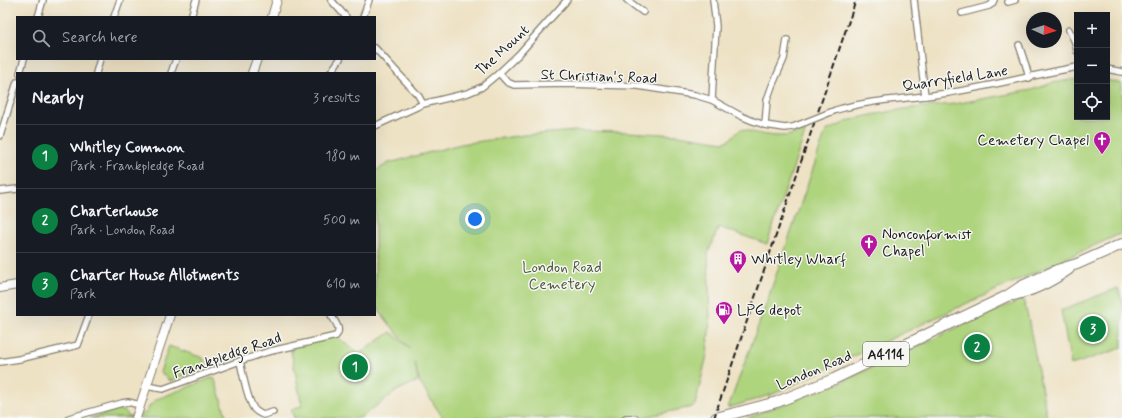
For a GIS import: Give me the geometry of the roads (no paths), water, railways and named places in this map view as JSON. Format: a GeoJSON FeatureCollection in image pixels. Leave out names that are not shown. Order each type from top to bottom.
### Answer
{"type":"FeatureCollection","features":[{"type":"Feature","properties":{"kind":"highway","name":"London Road"},"geometry":{"type":"LineString","coordinates":[[716,418],[777,402],[820,384],[883,356],[1007,296],[1025,292],[1051,281],[1077,264],[1122,244]]}},
{"type":"Feature","properties":{"kind":"street"},"geometry":{"type":"LineString","coordinates":[[38,16],[43,0]]}},
{"type":"Feature","properties":{"kind":"street"},"geometry":{"type":"LineString","coordinates":[[114,16],[120,0]]}},
{"type":"Feature","properties":{"kind":"street"},"geometry":{"type":"LineString","coordinates":[[191,16],[196,0]]}},
{"type":"Feature","properties":{"kind":"street"},"geometry":{"type":"LineString","coordinates":[[272,16],[277,0]]}},
{"type":"Feature","properties":{"kind":"street"},"geometry":{"type":"LineString","coordinates":[[331,0],[345,16]]}},
{"type":"Feature","properties":{"kind":"street"},"geometry":{"type":"LineString","coordinates":[[362,16],[369,0]]}},
{"type":"Feature","properties":{"kind":"street","name":"The Mount"},"geometry":{"type":"LineString","coordinates":[[376,126],[423,104],[468,93],[477,89],[499,73],[528,45],[567,0]]}},
{"type":"Feature","properties":{"kind":"street"},"geometry":{"type":"LineString","coordinates":[[627,0],[643,12]]}},
{"type":"Feature","properties":{"kind":"street"},"geometry":{"type":"LineString","coordinates":[[712,100],[716,26],[713,0]]}},
{"type":"Feature","properties":{"kind":"street"},"geometry":{"type":"LineString","coordinates":[[914,0],[925,96]]}},
{"type":"Feature","properties":{"kind":"street"},"geometry":{"type":"LineString","coordinates":[[962,14],[989,6],[994,0]]}},
{"type":"Feature","properties":{"kind":"street"},"geometry":{"type":"LineString","coordinates":[[1008,2],[1015,0]]}},
{"type":"Feature","properties":{"kind":"street"},"geometry":{"type":"LineString","coordinates":[[1069,30],[1076,48]]}},
{"type":"Feature","properties":{"kind":"street"},"geometry":{"type":"LineString","coordinates":[[766,125],[767,100],[784,59],[786,40]]}},
{"type":"Feature","properties":{"kind":"street"},"geometry":{"type":"LineString","coordinates":[[1019,45],[1029,78]]}},
{"type":"Feature","properties":{"kind":"street"},"geometry":{"type":"LineString","coordinates":[[376,49],[418,95],[423,104]]}},
{"type":"Feature","properties":{"kind":"street"},"geometry":{"type":"LineString","coordinates":[[20,72],[24,60]]}},
{"type":"Feature","properties":{"kind":"street"},"geometry":{"type":"LineString","coordinates":[[96,72],[100,60]]}},
{"type":"Feature","properties":{"kind":"street"},"geometry":{"type":"LineString","coordinates":[[171,72],[176,60]]}},
{"type":"Feature","properties":{"kind":"street"},"geometry":{"type":"LineString","coordinates":[[252,72],[257,60]]}},
{"type":"Feature","properties":{"kind":"street"},"geometry":{"type":"LineString","coordinates":[[331,72],[339,60]]}},
{"type":"Feature","properties":{"kind":"street","name":"Quarryfield Lane"},"geometry":{"type":"LineString","coordinates":[[836,110],[872,102],[961,91],[1074,69]]}},
{"type":"Feature","properties":{"kind":"street"},"geometry":{"type":"LineString","coordinates":[[1110,70],[1122,72]]}},
{"type":"Feature","properties":{"kind":"street","name":"St Christian's Road"},"geometry":{"type":"LineString","coordinates":[[499,73],[507,82],[514,85],[566,84],[638,86],[695,95],[712,100],[753,122],[785,128],[793,127],[836,110]]}},
{"type":"Feature","properties":{"kind":"street"},"geometry":{"type":"LineString","coordinates":[[0,136],[16,85]]}},
{"type":"Feature","properties":{"kind":"street"},"geometry":{"type":"LineString","coordinates":[[0,191],[16,189]]}},
{"type":"Feature","properties":{"kind":"street"},"geometry":{"type":"LineString","coordinates":[[0,288],[16,285]]}},
{"type":"Feature","properties":{"kind":"street"},"geometry":{"type":"LineString","coordinates":[[0,362],[78,345],[89,316]]}},
{"type":"Feature","properties":{"kind":"street"},"geometry":{"type":"LineString","coordinates":[[136,418],[170,316]]}},
{"type":"Feature","properties":{"kind":"street","name":"Frankpledge Road"},"geometry":{"type":"LineString","coordinates":[[146,386],[163,389],[267,352],[336,336],[338,334],[338,327],[332,316]]}},
{"type":"Feature","properties":{"kind":"street"},"geometry":{"type":"LineString","coordinates":[[240,361],[245,385],[253,407],[264,417],[273,412]]}},
{"type":"Feature","properties":{"kind":"street"},"geometry":{"type":"LineString","coordinates":[[69,418],[122,403],[128,402],[140,405]]}},
{"type":"Feature","properties":{"kind":"street"},"geometry":{"type":"LineString","coordinates":[[626,418],[635,418]]}},
{"type":"Feature","properties":{"kind":"railway"},"geometry":{"type":"LineString","coordinates":[[714,418],[856,0]]}},
{"type":"Feature","properties":{"kind":"place","name":"Cemetery Chapel"},"geometry":{"type":"Point","coordinates":[1102,155]}},
{"type":"Feature","properties":{"kind":"place","name":"Nonconformist Chapel"},"geometry":{"type":"Point","coordinates":[869,258]}},
{"type":"Feature","properties":{"kind":"place","name":"Whitley Wharf"},"geometry":{"type":"Point","coordinates":[738,274]}},
{"type":"Feature","properties":{"kind":"place","name":"LPG depot"},"geometry":{"type":"Point","coordinates":[724,325]}},
{"type":"Feature","properties":{"kind":"place","name":"Charter House Allotments"},"geometry":{"type":"Point","coordinates":[1093,329]}},
{"type":"Feature","properties":{"kind":"place","name":"Charterhouse"},"geometry":{"type":"Point","coordinates":[977,347]}},
{"type":"Feature","properties":{"kind":"place","name":"Whitley Common"},"geometry":{"type":"Point","coordinates":[355,367]}},
{"type":"Feature","properties":{"kind":"park label","name":"London Road Cemetery"},"geometry":{"type":"Point","coordinates":[562,276]}}]}
